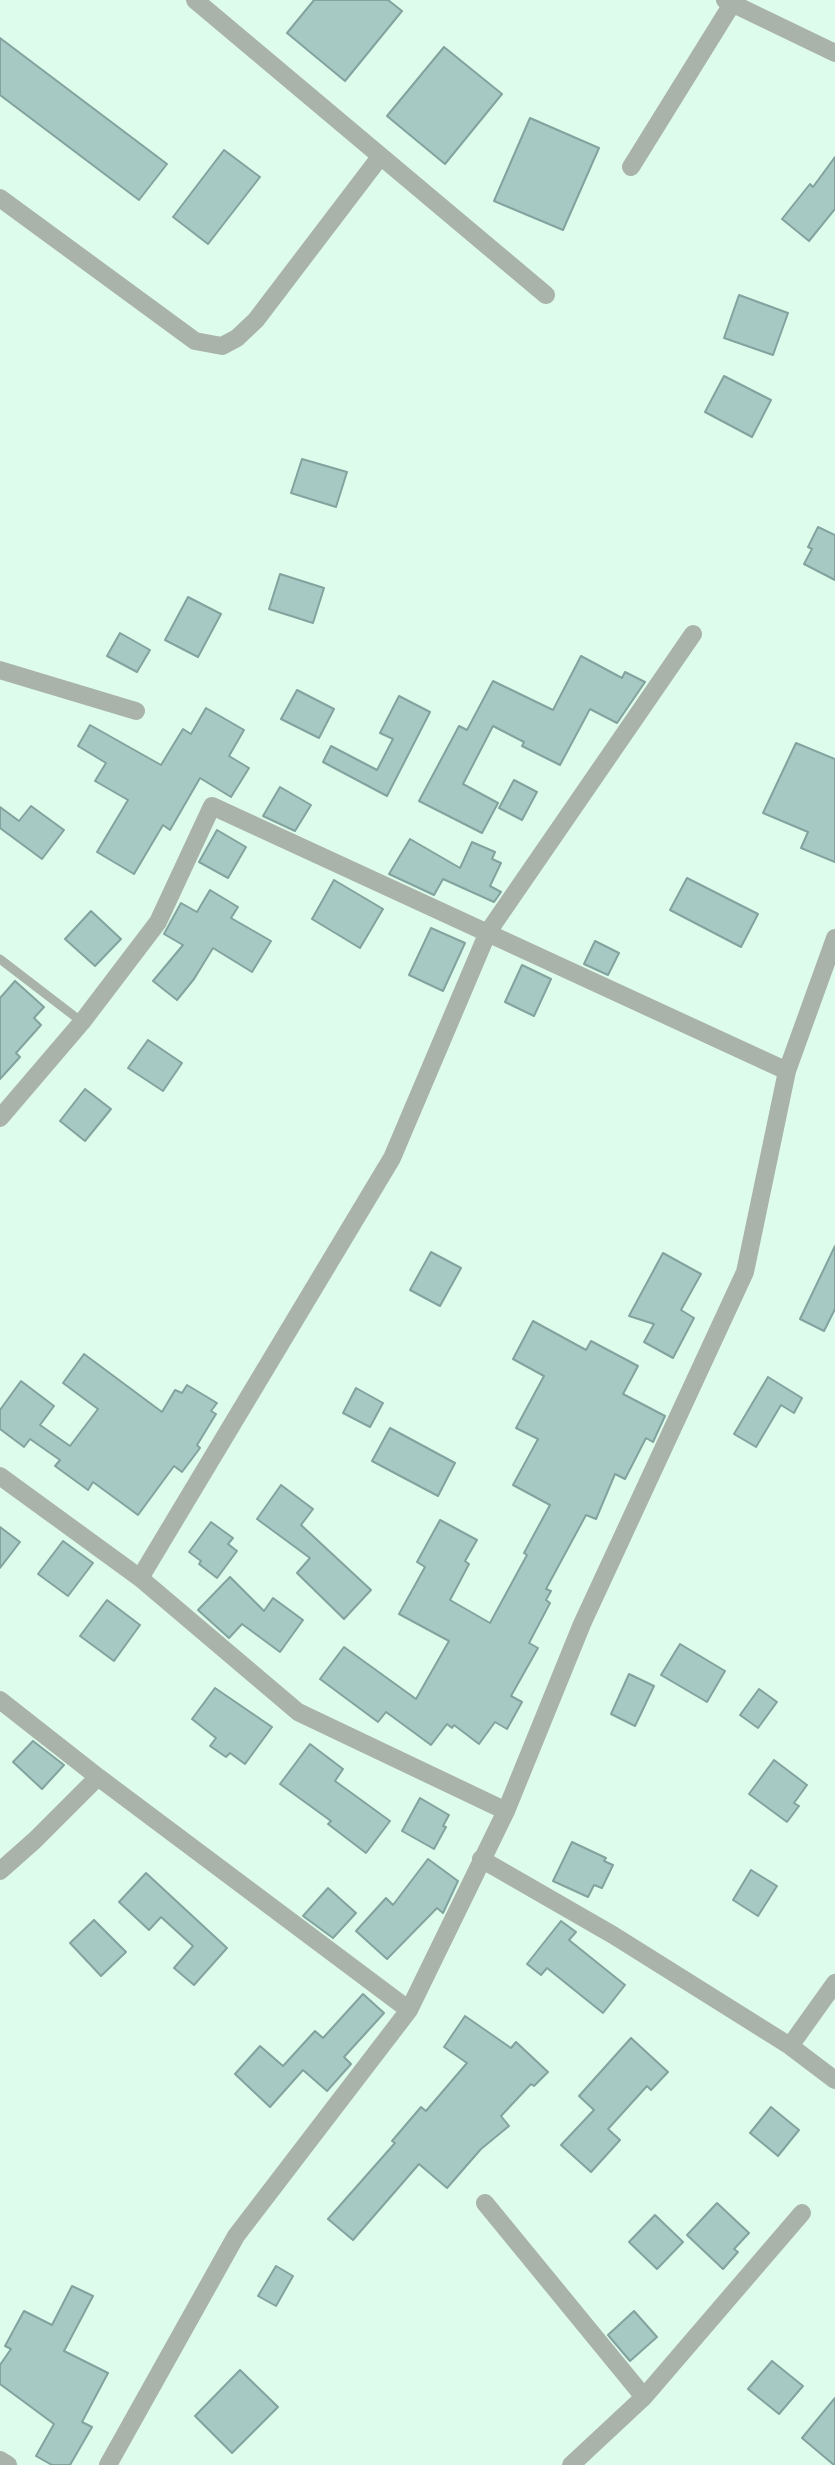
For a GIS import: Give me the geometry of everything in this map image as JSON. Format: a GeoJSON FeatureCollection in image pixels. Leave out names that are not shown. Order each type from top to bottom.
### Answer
{"type":"FeatureCollection","features":[{"type":"Feature","properties":{"kind":"street"},"geometry":{"type":"LineString","coordinates":[[195,0],[546,295]]}},
{"type":"Feature","properties":{"kind":"street"},"geometry":{"type":"LineString","coordinates":[[631,167],[729,2],[835,53]]}},
{"type":"Feature","properties":{"kind":"street"},"geometry":{"type":"LineString","coordinates":[[0,198],[195,341],[222,346],[237,338],[256,320],[380,157]]}},
{"type":"Feature","properties":{"kind":"street"},"geometry":{"type":"LineString","coordinates":[[140,1578],[392,1158],[488,932],[693,634]]}},
{"type":"Feature","properties":{"kind":"street"},"geometry":{"type":"LineString","coordinates":[[0,670],[136,711]]}},
{"type":"Feature","properties":{"kind":"street"},"geometry":{"type":"LineString","coordinates":[[0,1118],[82,1022],[158,922],[212,806],[787,1071]]}},
{"type":"Feature","properties":{"kind":"street"},"geometry":{"type":"LineString","coordinates":[[108,2465],[236,2236],[409,2010],[506,1811],[582,1624],[745,1272],[787,1071],[835,938]]}},
{"type":"Feature","properties":{"kind":"street"},"geometry":{"type":"LineString","coordinates":[[0,1476],[140,1578],[298,1712],[506,1811]]}},
{"type":"Feature","properties":{"kind":"street"},"geometry":{"type":"LineString","coordinates":[[0,1700],[409,2010]]}},
{"type":"Feature","properties":{"kind":"street"},"geometry":{"type":"LineString","coordinates":[[0,1871],[98,1777]]}},
{"type":"Feature","properties":{"kind":"street"},"geometry":{"type":"LineString","coordinates":[[481,1859],[613,1935],[790,2046],[835,2080]]}},
{"type":"Feature","properties":{"kind":"street"},"geometry":{"type":"LineString","coordinates":[[790,2046],[835,1983]]}},
{"type":"Feature","properties":{"kind":"street"},"geometry":{"type":"LineString","coordinates":[[485,2203],[644,2397]]}},
{"type":"Feature","properties":{"kind":"street"},"geometry":{"type":"LineString","coordinates":[[571,2465],[644,2397],[802,2213]]}},
{"type":"Feature","properties":{"kind":"street"},"geometry":{"type":"LineString","coordinates":[[0,2460],[8,2465]]}},
{"type":"Feature","properties":{"kind":"lane"},"geometry":{"type":"LineString","coordinates":[[0,959],[82,1022]]}},
{"type":"Feature","properties":{"kind":"building"},"geometry":{"type":"Polygon","coordinates":[[[314,0],[388,0],[402,11],[345,81],[287,33],[314,0]]]}},
{"type":"Feature","properties":{"kind":"building"},"geometry":{"type":"Polygon","coordinates":[[[0,38],[167,164],[139,200],[0,95],[0,38]]]}},
{"type":"Feature","properties":{"kind":"building"},"geometry":{"type":"Polygon","coordinates":[[[444,47],[502,94],[445,164],[387,116],[444,47]]]}},
{"type":"Feature","properties":{"kind":"building"},"geometry":{"type":"Polygon","coordinates":[[[530,118],[599,148],[563,230],[494,201],[530,118]]]}},
{"type":"Feature","properties":{"kind":"building"},"geometry":{"type":"Polygon","coordinates":[[[224,150],[260,177],[208,244],[173,217],[224,150]]]}},
{"type":"Feature","properties":{"kind":"building"},"geometry":{"type":"Polygon","coordinates":[[[835,157],[835,209],[809,241],[782,219],[810,184],[813,187],[835,157]]]}},
{"type":"Feature","properties":{"kind":"building"},"geometry":{"type":"Polygon","coordinates":[[[739,295],[788,313],[773,355],[724,338],[739,295]]]}},
{"type":"Feature","properties":{"kind":"building"},"geometry":{"type":"Polygon","coordinates":[[[724,376],[771,400],[752,437],[705,412],[724,376]]]}},
{"type":"Feature","properties":{"kind":"building"},"geometry":{"type":"Polygon","coordinates":[[[302,459],[347,472],[336,507],[291,493],[302,459]]]}},
{"type":"Feature","properties":{"kind":"building"},"geometry":{"type":"Polygon","coordinates":[[[818,527],[835,535],[835,580],[804,564],[818,527]]]}},
{"type":"Feature","properties":{"kind":"building"},"geometry":{"type":"Polygon","coordinates":[[[280,574],[324,588],[313,623],[269,609],[280,574]]]}},
{"type":"Feature","properties":{"kind":"building"},"geometry":{"type":"Polygon","coordinates":[[[188,597],[221,614],[198,657],[165,640],[188,597]]]}},
{"type":"Feature","properties":{"kind":"building"},"geometry":{"type":"Polygon","coordinates":[[[120,633],[150,650],[137,672],[107,656],[120,633]]]}},
{"type":"Feature","properties":{"kind":"building"},"geometry":{"type":"Polygon","coordinates":[[[581,656],[622,678],[625,672],[645,682],[617,723],[590,709],[560,765],[522,746],[524,742],[493,726],[463,784],[498,803],[482,833],[419,801],[459,726],[467,730],[493,681],[553,710],[581,656]]]}},
{"type":"Feature","properties":{"kind":"building"},"geometry":{"type":"Polygon","coordinates":[[[297,690],[334,709],[319,738],[281,719],[297,690]]]}},
{"type":"Feature","properties":{"kind":"building"},"geometry":{"type":"Polygon","coordinates":[[[399,696],[430,712],[387,796],[323,762],[331,746],[377,770],[393,739],[380,733],[399,696]]]}},
{"type":"Feature","properties":{"kind":"building"},"geometry":{"type":"Polygon","coordinates":[[[206,708],[244,730],[229,756],[249,768],[231,797],[200,778],[170,830],[163,825],[134,874],[97,852],[128,800],[95,781],[106,763],[78,746],[90,725],[161,765],[183,729],[191,734],[206,708]]]}},
{"type":"Feature","properties":{"kind":"building"},"geometry":{"type":"Polygon","coordinates":[[[796,743],[835,759],[835,862],[801,848],[808,832],[763,813],[796,743]]]}},
{"type":"Feature","properties":{"kind":"building"},"geometry":{"type":"Polygon","coordinates":[[[514,780],[537,792],[522,820],[499,808],[514,780]]]}},
{"type":"Feature","properties":{"kind":"building"},"geometry":{"type":"Polygon","coordinates":[[[280,787],[311,805],[295,831],[263,816],[280,787]]]}},
{"type":"Feature","properties":{"kind":"building"},"geometry":{"type":"Polygon","coordinates":[[[31,806],[64,830],[42,859],[0,828],[0,807],[19,821],[31,806]]]}},
{"type":"Feature","properties":{"kind":"building"},"geometry":{"type":"Polygon","coordinates":[[[217,830],[246,847],[228,878],[199,862],[217,830]]]}},
{"type":"Feature","properties":{"kind":"building"},"geometry":{"type":"Polygon","coordinates":[[[410,839],[460,868],[472,842],[495,852],[492,859],[501,863],[490,886],[501,892],[494,902],[443,879],[434,895],[389,874],[410,839]]]}},
{"type":"Feature","properties":{"kind":"building"},"geometry":{"type":"Polygon","coordinates":[[[687,878],[758,914],[741,947],[670,910],[687,878]]]}},
{"type":"Feature","properties":{"kind":"building"},"geometry":{"type":"Polygon","coordinates":[[[334,880],[383,909],[360,948],[312,919],[334,880]]]}},
{"type":"Feature","properties":{"kind":"building"},"geometry":{"type":"Polygon","coordinates":[[[210,890],[238,907],[231,918],[271,941],[252,972],[213,948],[177,1000],[153,981],[183,945],[164,934],[181,903],[197,912],[210,890]]]}},
{"type":"Feature","properties":{"kind":"building"},"geometry":{"type":"Polygon","coordinates":[[[91,911],[121,939],[95,966],[65,939],[91,911]]]}},
{"type":"Feature","properties":{"kind":"building"},"geometry":{"type":"Polygon","coordinates":[[[431,928],[465,943],[443,991],[409,975],[431,928]]]}},
{"type":"Feature","properties":{"kind":"building"},"geometry":{"type":"Polygon","coordinates":[[[595,941],[619,953],[608,975],[584,964],[595,941]]]}},
{"type":"Feature","properties":{"kind":"building"},"geometry":{"type":"Polygon","coordinates":[[[522,965],[551,979],[534,1016],[505,1002],[522,965]]]}},
{"type":"Feature","properties":{"kind":"building"},"geometry":{"type":"Polygon","coordinates":[[[15,981],[44,1007],[34,1018],[41,1025],[16,1053],[20,1057],[0,1079],[0,998],[15,981]]]}},
{"type":"Feature","properties":{"kind":"building"},"geometry":{"type":"Polygon","coordinates":[[[148,1040],[182,1063],[163,1091],[128,1068],[148,1040]]]}},
{"type":"Feature","properties":{"kind":"building"},"geometry":{"type":"Polygon","coordinates":[[[85,1089],[111,1109],[85,1141],[60,1121],[85,1089]]]}},
{"type":"Feature","properties":{"kind":"building"},"geometry":{"type":"Polygon","coordinates":[[[835,1246],[835,1309],[824,1331],[800,1319],[835,1246]]]}},
{"type":"Feature","properties":{"kind":"building"},"geometry":{"type":"Polygon","coordinates":[[[431,1252],[461,1268],[440,1306],[410,1290],[431,1252]]]}},
{"type":"Feature","properties":{"kind":"building"},"geometry":{"type":"Polygon","coordinates":[[[663,1253],[701,1274],[681,1310],[694,1318],[673,1358],[644,1342],[654,1324],[629,1316],[663,1253]]]}},
{"type":"Feature","properties":{"kind":"building"},"geometry":{"type":"Polygon","coordinates":[[[533,1321],[586,1350],[591,1341],[638,1366],[623,1394],[665,1416],[653,1442],[646,1438],[625,1479],[615,1474],[596,1519],[586,1515],[546,1589],[551,1591],[546,1600],[550,1603],[529,1643],[538,1648],[511,1696],[522,1702],[507,1729],[495,1722],[479,1744],[454,1725],[452,1728],[447,1724],[431,1745],[386,1712],[378,1722],[320,1679],[344,1647],[416,1699],[449,1641],[399,1614],[425,1567],[417,1562],[440,1520],[477,1540],[465,1561],[469,1564],[450,1600],[490,1623],[550,1505],[513,1485],[538,1439],[516,1428],[544,1376],[513,1359],[533,1321]]]}},
{"type":"Feature","properties":{"kind":"building"},"geometry":{"type":"Polygon","coordinates":[[[84,1354],[162,1412],[175,1390],[182,1393],[187,1385],[217,1403],[211,1411],[216,1414],[197,1445],[200,1448],[182,1472],[174,1466],[138,1515],[93,1482],[88,1490],[55,1466],[60,1460],[30,1439],[24,1447],[0,1429],[0,1410],[21,1381],[54,1406],[40,1425],[70,1446],[98,1409],[63,1383],[84,1354]]]}},
{"type":"Feature","properties":{"kind":"building"},"geometry":{"type":"Polygon","coordinates":[[[768,1377],[802,1398],[794,1413],[781,1405],[756,1447],[734,1434],[768,1377]]]}},
{"type":"Feature","properties":{"kind":"building"},"geometry":{"type":"Polygon","coordinates":[[[356,1388],[383,1403],[370,1427],[343,1413],[356,1388]]]}},
{"type":"Feature","properties":{"kind":"building"},"geometry":{"type":"Polygon","coordinates":[[[390,1428],[455,1463],[438,1496],[372,1461],[390,1428]]]}},
{"type":"Feature","properties":{"kind":"building"},"geometry":{"type":"Polygon","coordinates":[[[281,1485],[313,1509],[301,1525],[371,1590],[344,1619],[297,1573],[310,1558],[257,1519],[281,1485]]]}},
{"type":"Feature","properties":{"kind":"building"},"geometry":{"type":"Polygon","coordinates":[[[211,1522],[233,1538],[228,1544],[237,1551],[217,1578],[189,1552],[211,1522]]]}},
{"type":"Feature","properties":{"kind":"building"},"geometry":{"type":"Polygon","coordinates":[[[0,1527],[20,1542],[0,1568],[0,1527]]]}},
{"type":"Feature","properties":{"kind":"building"},"geometry":{"type":"Polygon","coordinates":[[[63,1541],[93,1563],[68,1596],[38,1574],[63,1541]]]}},
{"type":"Feature","properties":{"kind":"building"},"geometry":{"type":"Polygon","coordinates":[[[230,1577],[264,1611],[273,1598],[303,1620],[280,1652],[242,1624],[229,1638],[198,1610],[230,1577]]]}},
{"type":"Feature","properties":{"kind":"building"},"geometry":{"type":"Polygon","coordinates":[[[107,1600],[140,1625],[114,1661],[80,1636],[107,1600]]]}},
{"type":"Feature","properties":{"kind":"building"},"geometry":{"type":"Polygon","coordinates":[[[680,1644],[725,1671],[707,1702],[661,1675],[680,1644]]]}},
{"type":"Feature","properties":{"kind":"building"},"geometry":{"type":"Polygon","coordinates":[[[629,1674],[654,1686],[635,1726],[611,1714],[629,1674]]]}},
{"type":"Feature","properties":{"kind":"building"},"geometry":{"type":"Polygon","coordinates":[[[215,1688],[272,1727],[245,1764],[230,1753],[226,1757],[210,1746],[216,1738],[192,1719],[215,1688]]]}},
{"type":"Feature","properties":{"kind":"building"},"geometry":{"type":"Polygon","coordinates":[[[759,1689],[777,1702],[758,1728],[740,1715],[759,1689]]]}},
{"type":"Feature","properties":{"kind":"building"},"geometry":{"type":"Polygon","coordinates":[[[33,1741],[64,1765],[42,1789],[13,1762],[33,1741]]]}},
{"type":"Feature","properties":{"kind":"building"},"geometry":{"type":"Polygon","coordinates":[[[310,1744],[343,1769],[335,1781],[390,1821],[366,1853],[328,1824],[331,1821],[280,1784],[310,1744]]]}},
{"type":"Feature","properties":{"kind":"building"},"geometry":{"type":"Polygon","coordinates":[[[774,1760],[807,1785],[794,1803],[799,1806],[787,1822],[749,1794],[774,1760]]]}},
{"type":"Feature","properties":{"kind":"building"},"geometry":{"type":"Polygon","coordinates":[[[420,1798],[449,1815],[434,1849],[402,1831],[420,1798]]]}},
{"type":"Feature","properties":{"kind":"building"},"geometry":{"type":"Polygon","coordinates":[[[572,1842],[606,1858],[604,1861],[613,1865],[602,1888],[594,1885],[588,1897],[553,1881],[572,1842]]]}},
{"type":"Feature","properties":{"kind":"building"},"geometry":{"type":"Polygon","coordinates":[[[428,1859],[458,1881],[443,1913],[437,1908],[387,1959],[356,1931],[386,1898],[393,1905],[428,1859]]]}},
{"type":"Feature","properties":{"kind":"building"},"geometry":{"type":"Polygon","coordinates":[[[751,1870],[777,1886],[758,1916],[733,1900],[751,1870]]]}},
{"type":"Feature","properties":{"kind":"building"},"geometry":{"type":"Polygon","coordinates":[[[146,1873],[227,1948],[194,1985],[174,1968],[193,1946],[161,1917],[149,1930],[119,1902],[146,1873]]]}},
{"type":"Feature","properties":{"kind":"building"},"geometry":{"type":"Polygon","coordinates":[[[328,1888],[356,1913],[333,1938],[303,1916],[328,1888]]]}},
{"type":"Feature","properties":{"kind":"building"},"geometry":{"type":"Polygon","coordinates":[[[94,1920],[126,1952],[101,1976],[70,1943],[94,1920]]]}},
{"type":"Feature","properties":{"kind":"building"},"geometry":{"type":"Polygon","coordinates":[[[561,1921],[576,1932],[569,1940],[625,1985],[603,2013],[547,1968],[541,1975],[527,1964],[561,1921]]]}},
{"type":"Feature","properties":{"kind":"building"},"geometry":{"type":"Polygon","coordinates":[[[363,1994],[384,2013],[344,2057],[351,2064],[327,2091],[303,2070],[270,2107],[235,2074],[260,2046],[283,2066],[315,2031],[323,2038],[363,1994]]]}},
{"type":"Feature","properties":{"kind":"building"},"geometry":{"type":"Polygon","coordinates":[[[465,2016],[511,2048],[516,2042],[548,2072],[534,2086],[531,2084],[501,2116],[509,2126],[481,2149],[447,2188],[419,2164],[353,2240],[328,2219],[395,2143],[392,2141],[421,2107],[426,2111],[467,2063],[444,2047],[465,2016]]]}},
{"type":"Feature","properties":{"kind":"building"},"geometry":{"type":"Polygon","coordinates":[[[631,2038],[668,2072],[651,2090],[647,2086],[608,2129],[620,2140],[591,2172],[561,2145],[594,2110],[579,2096],[631,2038]]]}},
{"type":"Feature","properties":{"kind":"building"},"geometry":{"type":"Polygon","coordinates":[[[771,2107],[799,2130],[778,2156],[750,2133],[771,2107]]]}},
{"type":"Feature","properties":{"kind":"building"},"geometry":{"type":"Polygon","coordinates":[[[717,2203],[749,2233],[734,2249],[738,2252],[723,2269],[687,2235],[717,2203]]]}},
{"type":"Feature","properties":{"kind":"building"},"geometry":{"type":"Polygon","coordinates":[[[655,2215],[683,2242],[657,2269],[629,2242],[655,2215]]]}},
{"type":"Feature","properties":{"kind":"building"},"geometry":{"type":"Polygon","coordinates":[[[276,2266],[293,2276],[276,2306],[258,2296],[276,2266]]]}},
{"type":"Feature","properties":{"kind":"building"},"geometry":{"type":"Polygon","coordinates":[[[72,2286],[93,2296],[64,2351],[108,2373],[82,2422],[92,2427],[70,2465],[52,2465],[36,2456],[54,2424],[0,2384],[0,2365],[11,2349],[5,2346],[24,2311],[52,2325],[72,2286]]]}},
{"type":"Feature","properties":{"kind":"building"},"geometry":{"type":"Polygon","coordinates":[[[634,2311],[657,2337],[630,2361],[608,2335],[634,2311]]]}},
{"type":"Feature","properties":{"kind":"building"},"geometry":{"type":"Polygon","coordinates":[[[772,2361],[803,2386],[779,2414],[748,2389],[772,2361]]]}},
{"type":"Feature","properties":{"kind":"building"},"geometry":{"type":"Polygon","coordinates":[[[240,2370],[278,2407],[232,2453],[195,2416],[240,2370]]]}},
{"type":"Feature","properties":{"kind":"building"},"geometry":{"type":"Polygon","coordinates":[[[835,2398],[835,2465],[834,2465],[802,2438],[835,2398]]]}}]}
